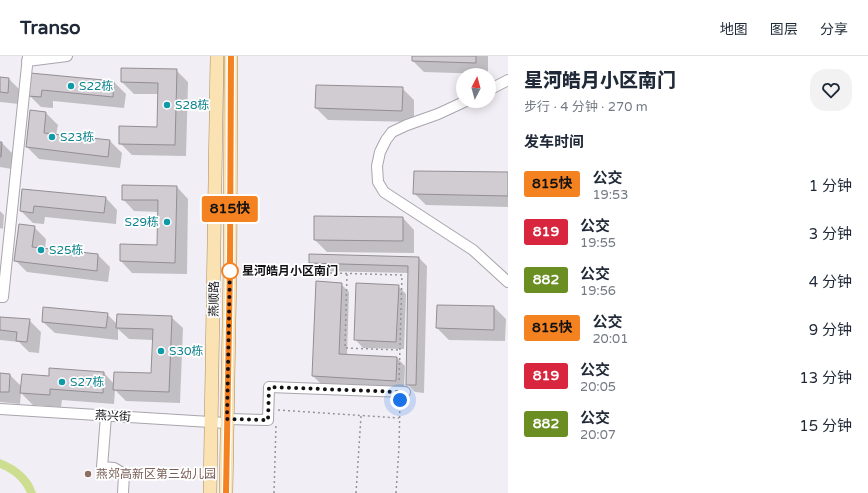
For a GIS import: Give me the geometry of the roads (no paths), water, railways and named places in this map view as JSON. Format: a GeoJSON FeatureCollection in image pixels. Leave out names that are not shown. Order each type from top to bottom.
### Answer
{"type":"FeatureCollection","features":[{"type":"Feature","properties":{"kind":"main road","name":"燕顺路"},"geometry":{"type":"LineString","coordinates":[[210,493],[216,56]]}},
{"type":"Feature","properties":{"kind":"main road","name":"燕顺路"},"geometry":{"type":"LineString","coordinates":[[226,493],[232,56]]}},
{"type":"Feature","properties":{"kind":"street"},"geometry":{"type":"LineString","coordinates":[[0,297],[3,297],[28,59],[67,56]]}},
{"type":"Feature","properties":{"kind":"street"},"geometry":{"type":"LineString","coordinates":[[496,86],[508,80]]}},
{"type":"Feature","properties":{"kind":"street"},"geometry":{"type":"LineString","coordinates":[[456,106],[392,132],[380,152],[377,166],[378,182],[384,192],[473,250],[508,282]]}},
{"type":"Feature","properties":{"kind":"street","name":"燕兴街"},"geometry":{"type":"LineString","coordinates":[[0,410],[211,422],[268,420],[269,387],[402,392]]}},
{"type":"Feature","properties":{"kind":"street"},"geometry":{"type":"LineString","coordinates":[[106,416],[102,467],[114,468],[124,474],[124,493]]}},
{"type":"Feature","properties":{"kind":"place","name":"S22栋"},"geometry":{"type":"Point","coordinates":[71,86]}},
{"type":"Feature","properties":{"kind":"place","name":"S28栋"},"geometry":{"type":"Point","coordinates":[167,105]}},
{"type":"Feature","properties":{"kind":"place","name":"S23栋"},"geometry":{"type":"Point","coordinates":[52,137]}},
{"type":"Feature","properties":{"kind":"place","name":"S29栋"},"geometry":{"type":"Point","coordinates":[167,222]}},
{"type":"Feature","properties":{"kind":"place","name":"S25栋"},"geometry":{"type":"Point","coordinates":[41,250]}},
{"type":"Feature","properties":{"kind":"place","name":"星河皓月小区南门"},"geometry":{"type":"Point","coordinates":[230,271]}},
{"type":"Feature","properties":{"kind":"place","name":"S30栋"},"geometry":{"type":"Point","coordinates":[161,351]}},
{"type":"Feature","properties":{"kind":"place","name":"S27栋"},"geometry":{"type":"Point","coordinates":[62,382]}},
{"type":"Feature","properties":{"kind":"place","name":"燕郊高新区第三幼儿园"},"geometry":{"type":"Point","coordinates":[88,474]}}]}
